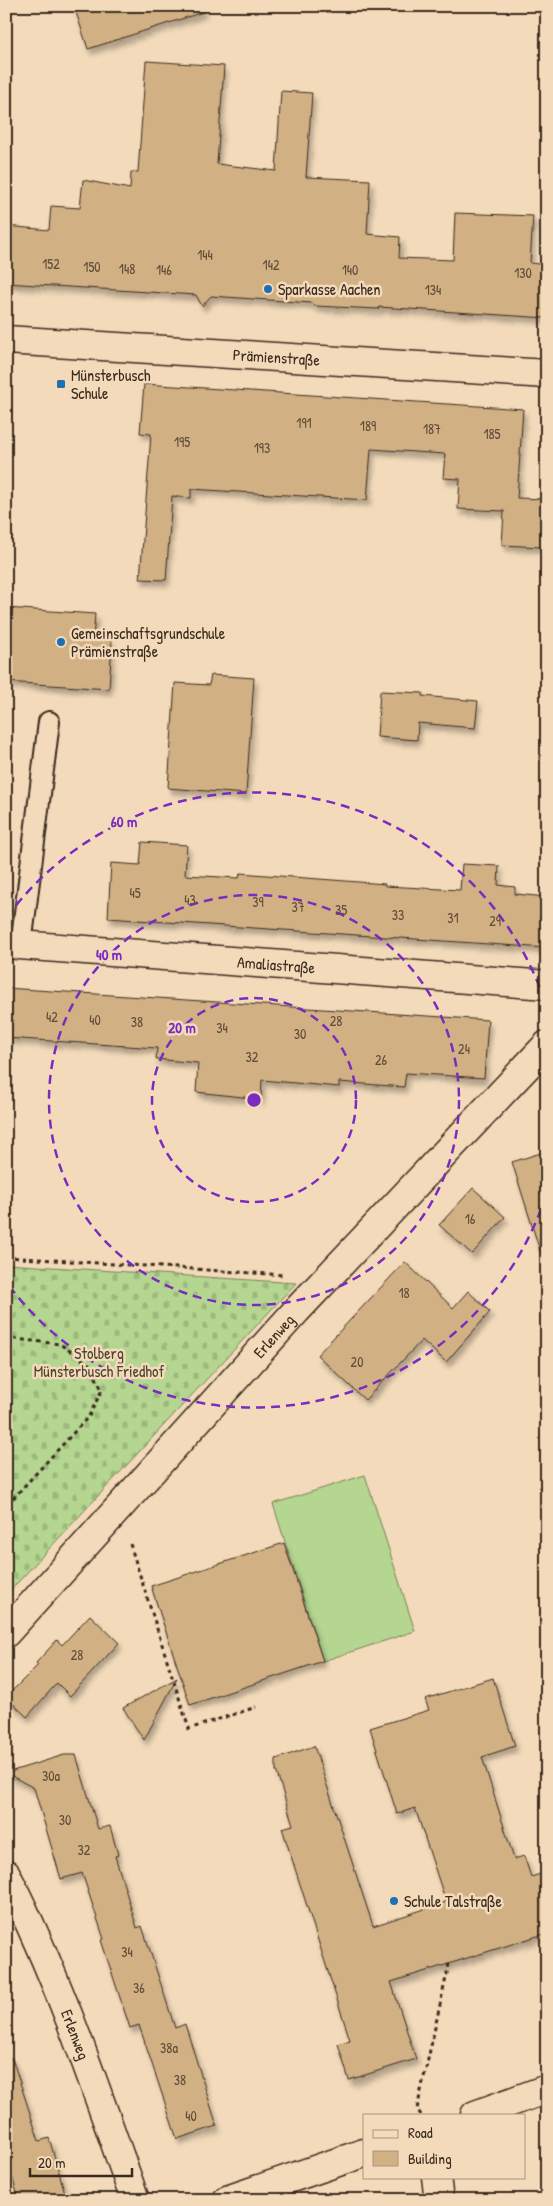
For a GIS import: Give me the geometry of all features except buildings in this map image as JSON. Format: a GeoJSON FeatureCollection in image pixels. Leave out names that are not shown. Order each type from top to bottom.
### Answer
{"type":"FeatureCollection","features":[{"type":"Feature","properties":{"kind":"street","name":"Prämienstraße"},"geometry":{"type":"LineString","coordinates":[[6,340],[547,374]]}},
{"type":"Feature","properties":{"kind":"street","name":"Amaliastraße"},"geometry":{"type":"LineString","coordinates":[[14,945],[547,985]]}},
{"type":"Feature","properties":{"kind":"street","name":"Erlenweg"},"geometry":{"type":"LineString","coordinates":[[6,1633],[314,1292],[547,1045]]}},
{"type":"Feature","properties":{"kind":"street","name":"Erlenweg"},"geometry":{"type":"LineString","coordinates":[[6,1874],[32,1925],[82,2048],[135,2200]]}},
{"type":"Feature","properties":{"kind":"street"},"geometry":{"type":"LineString","coordinates":[[479,2114],[547,2089]]}},
{"type":"Feature","properties":{"kind":"street"},"geometry":{"type":"LineString","coordinates":[[227,2200],[363,2153]]}},
{"type":"Feature","properties":{"kind":"street"},"geometry":{"type":"LineString","coordinates":[[436,2178],[439,2200]]}},
{"type":"Feature","properties":{"kind":"lane"},"geometry":{"type":"LineString","coordinates":[[14,945],[49,722]]}},
{"type":"Feature","properties":{"kind":"path"},"geometry":{"type":"LineString","coordinates":[[6,1257],[296,1276],[314,1292]]}},
{"type":"Feature","properties":{"kind":"path"},"geometry":{"type":"LineString","coordinates":[[6,1338],[60,1344],[90,1366],[102,1390],[89,1416],[6,1506]]}},
{"type":"Feature","properties":{"kind":"path"},"geometry":{"type":"LineString","coordinates":[[108,1520],[128,1536],[189,1729],[256,1707]]}},
{"type":"Feature","properties":{"kind":"path"},"geometry":{"type":"LineString","coordinates":[[420,2114],[418,2109],[449,1964]]}},
{"type":"Feature","properties":{"kind":"green space","name":"Stolberg Münsterbusch Friedhof"},"geometry":{"type":"Polygon","coordinates":[[[6,1264],[296,1283],[6,1595],[6,1264]]]}},
{"type":"Feature","properties":{"kind":"green space"},"geometry":{"type":"Polygon","coordinates":[[[365,1475],[415,1631],[323,1661],[273,1504],[365,1475]]]}},
{"type":"Feature","properties":{"kind":"place","name":"Sparkasse Aachen"},"geometry":{"type":"Point","coordinates":[268,289]}},
{"type":"Feature","properties":{"kind":"place","name":"Münsterbusch Schule"},"geometry":{"type":"Point","coordinates":[61,384]}},
{"type":"Feature","properties":{"kind":"place","name":"Gemeinschaftsgrundschule Prämienstraße"},"geometry":{"type":"Point","coordinates":[61,642]}},
{"type":"Feature","properties":{"kind":"place","name":"Schule Talstraße"},"geometry":{"type":"Point","coordinates":[394,1901]}}]}
